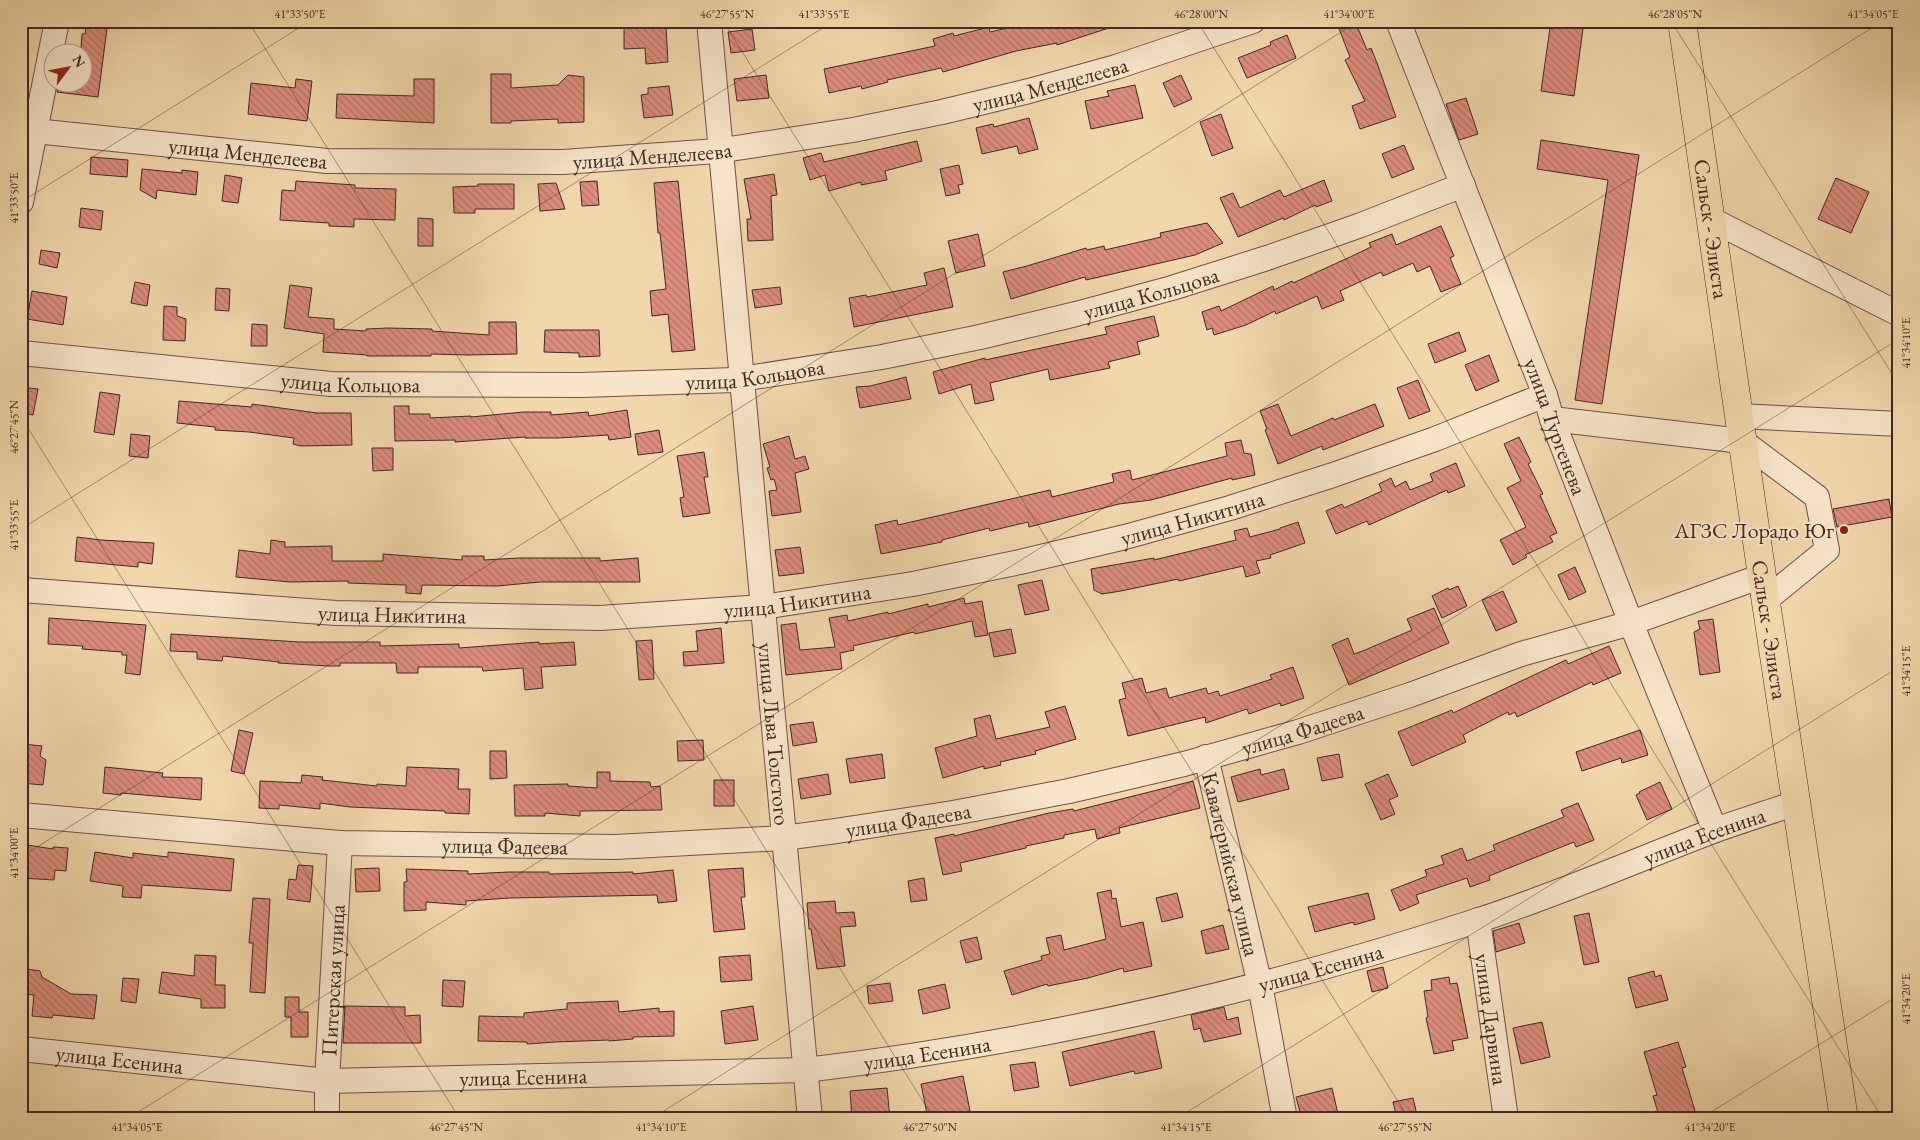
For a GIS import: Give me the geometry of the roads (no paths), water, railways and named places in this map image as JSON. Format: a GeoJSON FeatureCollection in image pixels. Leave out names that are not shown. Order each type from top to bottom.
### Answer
{"type":"FeatureCollection","features":[{"type":"Feature","properties":{"kind":"main road","name":"Сальск - Элиста"},"geometry":{"type":"LineString","coordinates":[[1682,21],[1712,220],[1740,429],[1844,1119]]}},
{"type":"Feature","properties":{"kind":"street"},"geometry":{"type":"LineString","coordinates":[[21,202],[57,21]]}},
{"type":"Feature","properties":{"kind":"street","name":"улица Льва Толстого"},"geometry":{"type":"LineString","coordinates":[[709,21],[810,1119]]}},
{"type":"Feature","properties":{"kind":"street","name":"улица Менделеева"},"geometry":{"type":"LineString","coordinates":[[35,131],[327,161],[563,162],[721,151],[853,130],[1029,92],[1116,67],[1253,21]]}},
{"type":"Feature","properties":{"kind":"street","name":"улица Тургенева"},"geometry":{"type":"LineString","coordinates":[[1398,21],[1545,395],[1552,419],[1631,623],[1715,830]]}},
{"type":"Feature","properties":{"kind":"street","name":"улица Кольцова"},"geometry":{"type":"LineString","coordinates":[[21,353],[332,384],[581,385],[742,379],[882,357],[980,337],[1076,314],[1172,288],[1267,258],[1361,225],[1462,185]]}},
{"type":"Feature","properties":{"kind":"street"},"geometry":{"type":"LineString","coordinates":[[1712,220],[1899,314]]}},
{"type":"Feature","properties":{"kind":"street","name":"улица Никитина"},"geometry":{"type":"LineString","coordinates":[[21,590],[336,613],[600,618],[763,607],[913,584],[1020,562],[1125,537],[1230,508],[1333,475],[1436,439],[1545,395]]}},
{"type":"Feature","properties":{"kind":"street"},"geometry":{"type":"LineString","coordinates":[[1552,419],[1740,429],[1899,424]]}},
{"type":"Feature","properties":{"kind":"street","name":"улица Фадеева"},"geometry":{"type":"LineString","coordinates":[[21,815],[340,843],[615,847],[784,838],[953,813],[1069,791],[1298,732],[1410,695],[1520,654],[1764,587],[1827,550],[1817,497],[1740,429]]}},
{"type":"Feature","properties":{"kind":"street","name":"Кавалерийская улица"},"geometry":{"type":"LineString","coordinates":[[1206,757],[1260,985],[1284,1119]]}},
{"type":"Feature","properties":{"kind":"street","name":"улица Есенина"},"geometry":{"type":"LineString","coordinates":[[21,1049],[328,1081],[806,1070],[863,1063],[998,1042],[1112,1020],[1260,985],[1358,958],[1478,920],[1598,878],[1715,830],[1797,803]]}},
{"type":"Feature","properties":{"kind":"street","name":"Питерская улица"},"geometry":{"type":"LineString","coordinates":[[327,1119],[340,843]]}},
{"type":"Feature","properties":{"kind":"street","name":"улица Дарвина"},"geometry":{"type":"LineString","coordinates":[[1478,920],[1506,1119]]}},
{"type":"Feature","properties":{"kind":"place","name":"АГЗС Лорадо Юг"},"geometry":{"type":"Point","coordinates":[1844,530]}}]}
